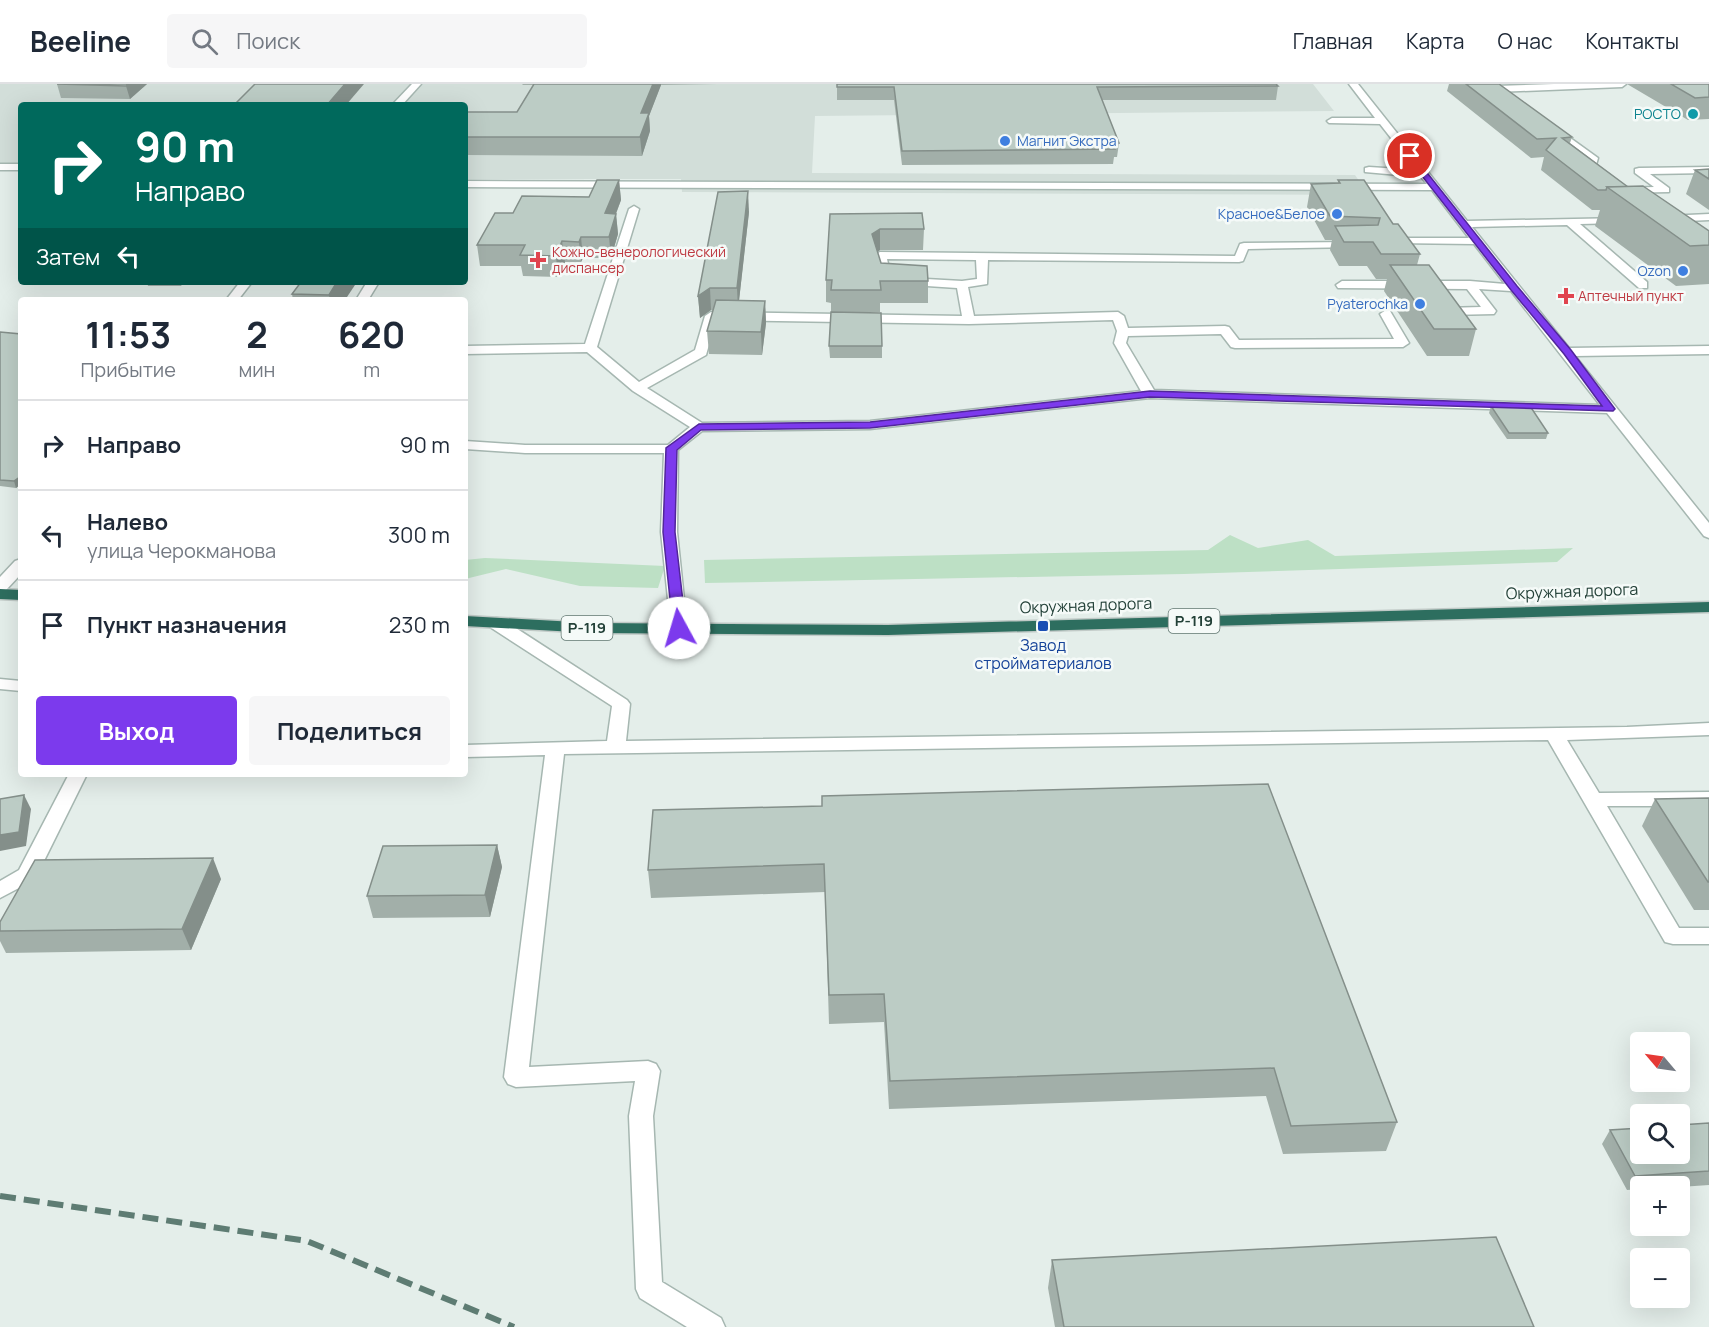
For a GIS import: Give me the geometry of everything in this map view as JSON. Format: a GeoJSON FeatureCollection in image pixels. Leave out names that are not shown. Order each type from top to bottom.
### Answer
{"type":"FeatureCollection","features":[{"type":"Feature","properties":{"kind":"highway"},"geometry":{"type":"LineString","coordinates":[[0,594],[18,595]]}},
{"type":"Feature","properties":{"kind":"highway","name":"Окружная дорога"},"geometry":{"type":"LineString","coordinates":[[468,621],[593,628],[888,630],[1709,607]]}},
{"type":"Feature","properties":{"kind":"street"},"geometry":{"type":"LineString","coordinates":[[400,102],[417,84]]}},
{"type":"Feature","properties":{"kind":"street"},"geometry":{"type":"LineString","coordinates":[[1353,84],[1709,533]]}},
{"type":"Feature","properties":{"kind":"street"},"geometry":{"type":"LineString","coordinates":[[1493,86],[1622,84]]}},
{"type":"Feature","properties":{"kind":"street"},"geometry":{"type":"LineString","coordinates":[[1493,86],[1514,102]]}},
{"type":"Feature","properties":{"kind":"street"},"geometry":{"type":"LineString","coordinates":[[1332,121],[1383,121]]}},
{"type":"Feature","properties":{"kind":"street"},"geometry":{"type":"LineString","coordinates":[[1540,121],[1594,160],[1591,166],[1623,191],[1665,189],[1639,171],[1709,170]]}},
{"type":"Feature","properties":{"kind":"street"},"geometry":{"type":"LineString","coordinates":[[0,167],[18,167]]}},
{"type":"Feature","properties":{"kind":"street"},"geometry":{"type":"LineString","coordinates":[[1369,170],[1424,174]]}},
{"type":"Feature","properties":{"kind":"street"},"geometry":{"type":"LineString","coordinates":[[468,184],[1434,187]]}},
{"type":"Feature","properties":{"kind":"street"},"geometry":{"type":"LineString","coordinates":[[1369,187],[1374,199]]}},
{"type":"Feature","properties":{"kind":"street"},"geometry":{"type":"LineString","coordinates":[[590,348],[634,209]]}},
{"type":"Feature","properties":{"kind":"street"},"geometry":{"type":"LineString","coordinates":[[1651,219],[1709,217]]}},
{"type":"Feature","properties":{"kind":"street"},"geometry":{"type":"LineString","coordinates":[[1463,224],[1628,220]]}},
{"type":"Feature","properties":{"kind":"street"},"geometry":{"type":"LineString","coordinates":[[1571,222],[1643,285]]}},
{"type":"Feature","properties":{"kind":"street"},"geometry":{"type":"LineString","coordinates":[[1386,225],[1397,241],[1477,241]]}},
{"type":"Feature","properties":{"kind":"street"},"geometry":{"type":"LineString","coordinates":[[982,256],[983,281],[962,285],[886,280],[880,255],[982,256],[1239,259],[1244,246],[1369,245]]}},
{"type":"Feature","properties":{"kind":"street"},"geometry":{"type":"LineString","coordinates":[[234,297],[244,285]]}},
{"type":"Feature","properties":{"kind":"street"},"geometry":{"type":"LineString","coordinates":[[962,285],[969,320]]}},
{"type":"Feature","properties":{"kind":"street"},"geometry":{"type":"LineString","coordinates":[[1342,285],[1470,285],[1514,288]]}},
{"type":"Feature","properties":{"kind":"street"},"geometry":{"type":"LineString","coordinates":[[1449,311],[1490,311],[1470,285]]}},
{"type":"Feature","properties":{"kind":"street"},"geometry":{"type":"LineString","coordinates":[[1123,332],[1225,330],[1236,344],[1404,343],[1386,314]]}},
{"type":"Feature","properties":{"kind":"street"},"geometry":{"type":"LineString","coordinates":[[638,388],[701,352],[711,316],[969,320],[1118,316],[1123,332],[1120,343],[1150,394]]}},
{"type":"Feature","properties":{"kind":"street"},"geometry":{"type":"LineString","coordinates":[[468,350],[590,348],[638,388],[699,427],[870,425],[1150,394],[1609,409]]}},
{"type":"Feature","properties":{"kind":"street"},"geometry":{"type":"LineString","coordinates":[[1567,352],[1709,350]]}},
{"type":"Feature","properties":{"kind":"street"},"geometry":{"type":"LineString","coordinates":[[468,445],[525,449],[672,448],[699,427]]}},
{"type":"Feature","properties":{"kind":"street"},"geometry":{"type":"LineString","coordinates":[[672,448],[669,532],[679,628]]}},
{"type":"Feature","properties":{"kind":"street"},"geometry":{"type":"LineString","coordinates":[[0,587],[18,567]]}},
{"type":"Feature","properties":{"kind":"street"},"geometry":{"type":"LineString","coordinates":[[496,623],[621,704],[615,747]]}},
{"type":"Feature","properties":{"kind":"street"},"geometry":{"type":"LineString","coordinates":[[0,684],[18,686]]}},
{"type":"Feature","properties":{"kind":"street"},"geometry":{"type":"LineString","coordinates":[[468,751],[1554,734],[1709,729]]}},
{"type":"Feature","properties":{"kind":"street"},"geometry":{"type":"LineString","coordinates":[[1554,734],[1673,936],[1709,936]]}},
{"type":"Feature","properties":{"kind":"street"},"geometry":{"type":"LineString","coordinates":[[555,748],[516,1077],[648,1071],[641,1116],[649,1289],[711,1327]]}},
{"type":"Feature","properties":{"kind":"street"},"geometry":{"type":"LineString","coordinates":[[0,891],[27,874],[76,777]]}},
{"type":"Feature","properties":{"kind":"street"},"geometry":{"type":"LineString","coordinates":[[1593,800],[1709,799]]}},
{"type":"Feature","properties":{"kind":"shaded area"},"geometry":{"type":"Polygon","coordinates":[[[0,84],[1313,84],[1334,111],[815,116],[812,173],[1355,175],[1369,195],[682,192],[681,179],[468,179],[468,102],[18,102],[18,170],[0,170],[0,84]]]}},
{"type":"Feature","properties":{"kind":"green space"},"geometry":{"type":"Polygon","coordinates":[[[1230,535],[1258,548],[1308,540],[1335,556],[1573,548],[1557,562],[1184,574],[705,583],[704,560],[1208,550],[1230,535]]]}},
{"type":"Feature","properties":{"kind":"green space"},"geometry":{"type":"Polygon","coordinates":[[[485,558],[665,566],[658,588],[580,586],[506,569],[468,578],[468,560],[485,558]]]}},
{"type":"Feature","properties":{"kind":"building"},"geometry":{"type":"Polygon","coordinates":[[[57,84],[128,84],[126,86],[57,84]]]}},
{"type":"Feature","properties":{"kind":"building"},"geometry":{"type":"Polygon","coordinates":[[[255,84],[345,84],[330,102],[237,102],[255,84]]]}},
{"type":"Feature","properties":{"kind":"building"},"geometry":{"type":"Polygon","coordinates":[[[534,84],[653,84],[641,113],[649,113],[640,137],[468,137],[468,112],[517,112],[534,84]]]}},
{"type":"Feature","properties":{"kind":"building"},"geometry":{"type":"Polygon","coordinates":[[[837,84],[1276,84],[1278,86],[1097,87],[1119,143],[1112,143],[1115,149],[902,151],[894,87],[837,87],[837,84]]]}},
{"type":"Feature","properties":{"kind":"building"},"geometry":{"type":"Polygon","coordinates":[[[1466,84],[1499,84],[1572,137],[1562,138],[1628,187],[1607,187],[1606,190],[1598,190],[1546,150],[1556,138],[1537,139],[1466,84]]]}},
{"type":"Feature","properties":{"kind":"building"},"geometry":{"type":"Polygon","coordinates":[[[1671,84],[1709,84],[1709,97],[1695,98],[1671,84]]]}},
{"type":"Feature","properties":{"kind":"building"},"geometry":{"type":"Polygon","coordinates":[[[1709,169],[1709,179],[1695,170],[1709,169]]]}},
{"type":"Feature","properties":{"kind":"building"},"geometry":{"type":"Polygon","coordinates":[[[597,180],[619,180],[605,213],[616,214],[609,237],[581,237],[579,242],[562,241],[556,256],[520,255],[525,245],[477,245],[495,213],[513,213],[522,196],[589,197],[597,180]]]}},
{"type":"Feature","properties":{"kind":"building"},"geometry":{"type":"Polygon","coordinates":[[[1338,180],[1364,180],[1393,224],[1398,224],[1420,254],[1381,254],[1373,242],[1344,242],[1335,226],[1378,225],[1380,218],[1330,216],[1311,184],[1340,183],[1338,180]]]}},
{"type":"Feature","properties":{"kind":"building"},"geometry":{"type":"Polygon","coordinates":[[[1643,186],[1709,231],[1709,245],[1690,246],[1607,187],[1643,186]]]}},
{"type":"Feature","properties":{"kind":"building"},"geometry":{"type":"Polygon","coordinates":[[[748,191],[737,288],[710,288],[698,296],[718,192],[748,191]]]}},
{"type":"Feature","properties":{"kind":"building"},"geometry":{"type":"Polygon","coordinates":[[[922,213],[924,229],[880,229],[872,234],[881,263],[927,266],[928,281],[880,281],[881,290],[831,290],[832,280],[826,280],[830,214],[922,213]]]}},
{"type":"Feature","properties":{"kind":"building"},"geometry":{"type":"Polygon","coordinates":[[[1390,265],[1429,265],[1476,329],[1434,329],[1390,265]]]}},
{"type":"Feature","properties":{"kind":"building"},"geometry":{"type":"Polygon","coordinates":[[[299,285],[335,285],[329,295],[292,294],[299,285]]]}},
{"type":"Feature","properties":{"kind":"building"},"geometry":{"type":"Polygon","coordinates":[[[716,300],[765,301],[761,332],[707,331],[716,300]]]}},
{"type":"Feature","properties":{"kind":"building"},"geometry":{"type":"Polygon","coordinates":[[[831,312],[881,313],[882,346],[829,346],[831,312]]]}},
{"type":"Feature","properties":{"kind":"building"},"geometry":{"type":"Polygon","coordinates":[[[0,332],[18,334],[18,478],[14,481],[0,480],[0,332]]]}},
{"type":"Feature","properties":{"kind":"building"},"geometry":{"type":"Polygon","coordinates":[[[1491,406],[1530,406],[1548,433],[1509,433],[1491,406]]]}},
{"type":"Feature","properties":{"kind":"building"},"geometry":{"type":"Polygon","coordinates":[[[1268,784],[1397,1122],[1291,1126],[1274,1068],[890,1081],[884,994],[829,995],[824,864],[648,870],[653,810],[822,806],[822,796],[1268,784]]]}},
{"type":"Feature","properties":{"kind":"building"},"geometry":{"type":"Polygon","coordinates":[[[24,795],[19,832],[0,835],[0,799],[24,795]]]}},
{"type":"Feature","properties":{"kind":"building"},"geometry":{"type":"Polygon","coordinates":[[[1709,798],[1709,882],[1708,882],[1655,799],[1709,798]]]}},
{"type":"Feature","properties":{"kind":"building"},"geometry":{"type":"Polygon","coordinates":[[[497,845],[485,895],[367,896],[383,846],[497,845]]]}},
{"type":"Feature","properties":{"kind":"building"},"geometry":{"type":"Polygon","coordinates":[[[213,858],[182,929],[0,931],[0,922],[35,860],[213,858]]]}},
{"type":"Feature","properties":{"kind":"building"},"geometry":{"type":"Polygon","coordinates":[[[1709,1123],[1709,1171],[1635,1176],[1610,1130],[1630,1129],[1630,1164],[1690,1164],[1690,1124],[1709,1123]]]}},
{"type":"Feature","properties":{"kind":"building"},"geometry":{"type":"Polygon","coordinates":[[[1496,1237],[1534,1327],[1064,1327],[1052,1260],[1496,1237]]]}},
{"type":"Feature","properties":{"kind":"railway"},"geometry":{"type":"LineString","coordinates":[[0,1196],[307,1241],[514,1327]]}},
{"type":"Feature","properties":{"kind":"place","name":"РОСТО"},"geometry":{"type":"Point","coordinates":[1693,114]}},
{"type":"Feature","properties":{"kind":"place","name":"Магнит Экстра"},"geometry":{"type":"Point","coordinates":[1005,141]}},
{"type":"Feature","properties":{"kind":"place","name":"Красное&Белое"},"geometry":{"type":"Point","coordinates":[1337,214]}},
{"type":"Feature","properties":{"kind":"place","name":"Кожно-венерологический диспансер"},"geometry":{"type":"Point","coordinates":[538,260]}},
{"type":"Feature","properties":{"kind":"place","name":"Ozon"},"geometry":{"type":"Point","coordinates":[1683,271]}},
{"type":"Feature","properties":{"kind":"place","name":"Аптечный пункт"},"geometry":{"type":"Point","coordinates":[1566,296]}},
{"type":"Feature","properties":{"kind":"place","name":"Pyaterochka"},"geometry":{"type":"Point","coordinates":[1420,304]}},
{"type":"Feature","properties":{"kind":"place","name":"Завод стройматериалов"},"geometry":{"type":"Point","coordinates":[1043,626]}},
{"type":"Feature","properties":{"kind":"route"},"geometry":{"type":"LineString","coordinates":[[679,628],[669,532],[672,448],[699,427],[870,425],[1150,394],[1609,409],[1567,352],[1410,156]]}}]}
